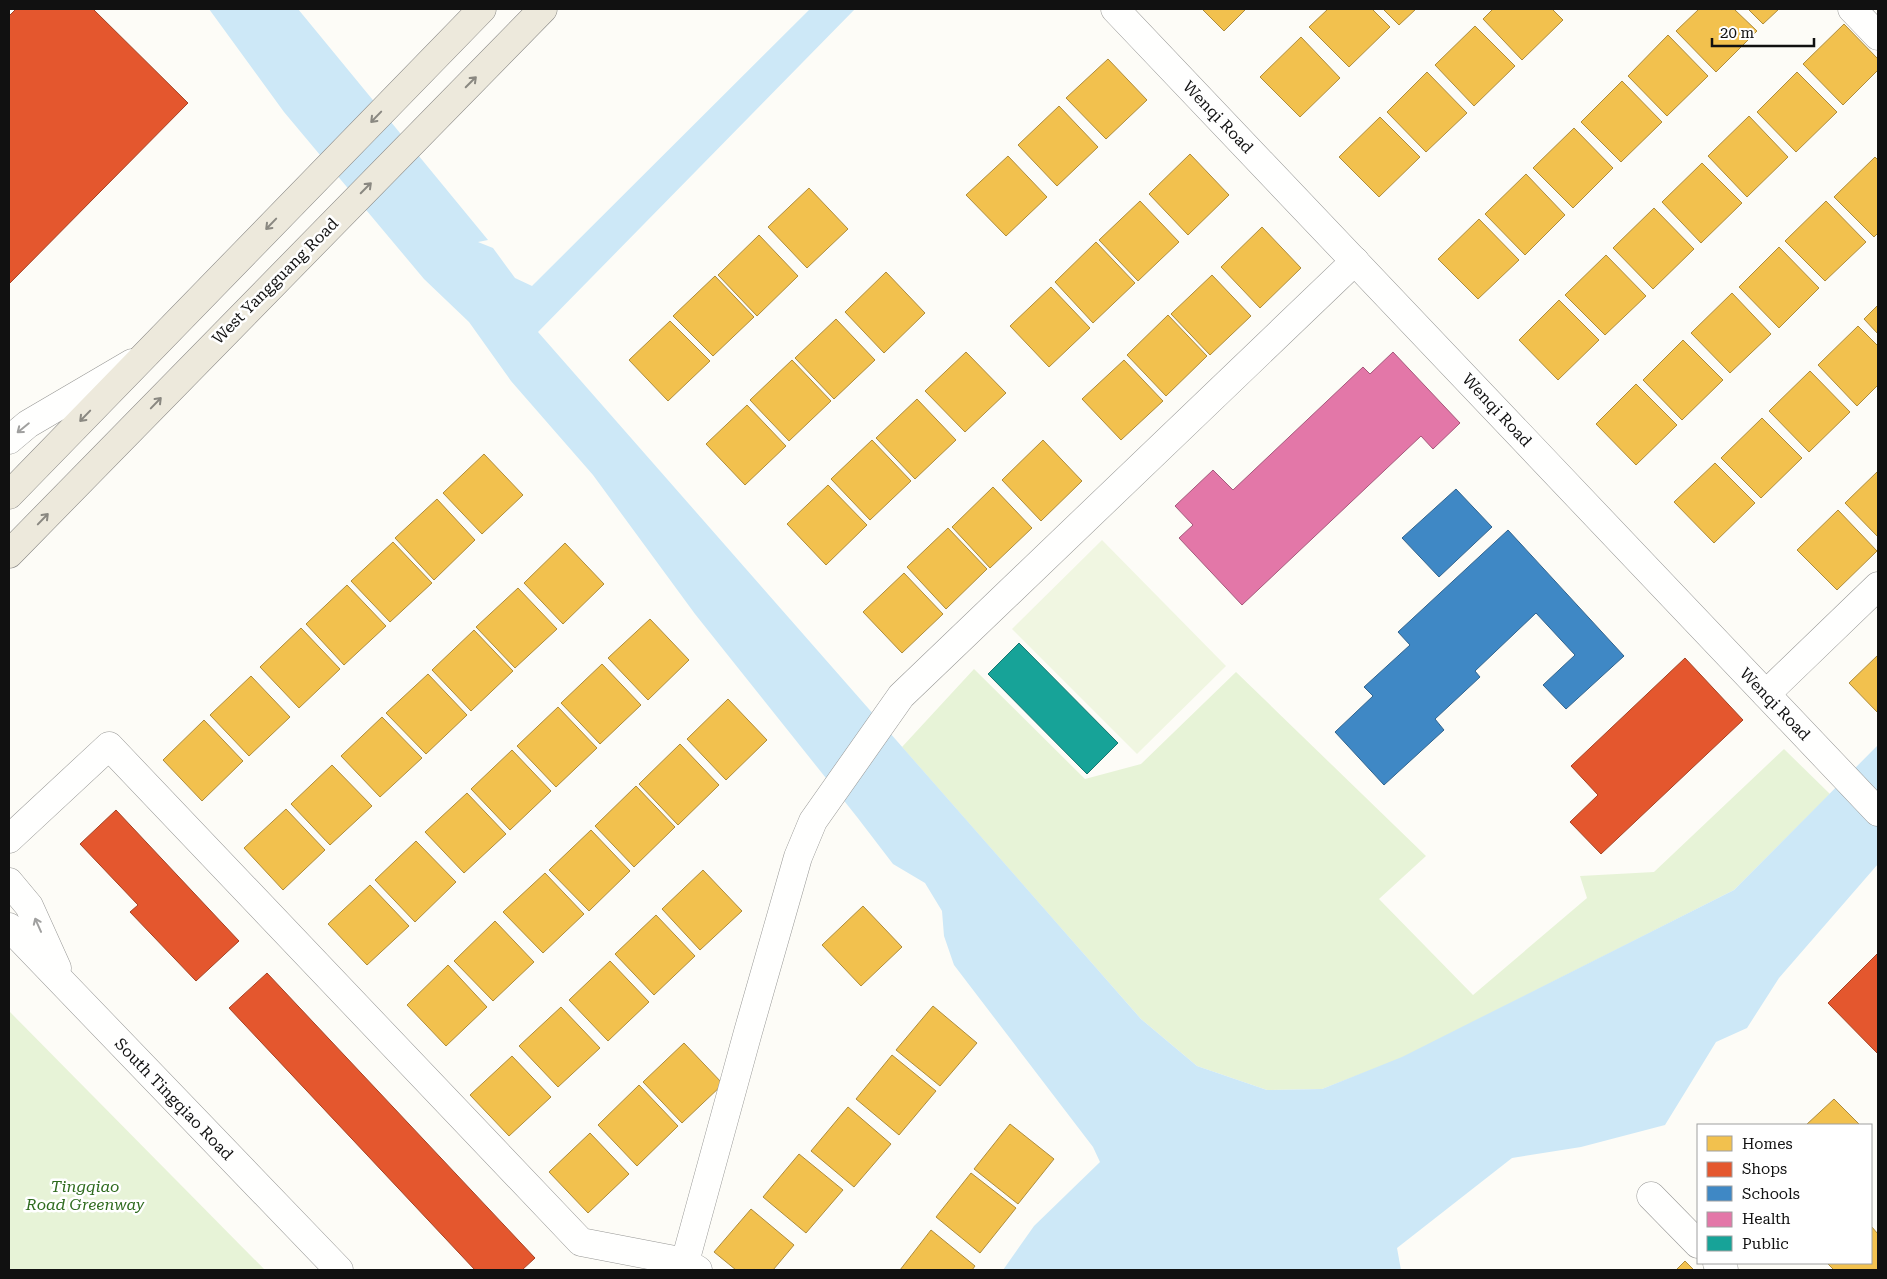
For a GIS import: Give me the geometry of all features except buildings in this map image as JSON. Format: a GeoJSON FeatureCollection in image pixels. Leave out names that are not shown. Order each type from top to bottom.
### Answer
{"type":"FeatureCollection","features":[{"type":"Feature","properties":{"kind":"main road"},"geometry":{"type":"LineString","coordinates":[[9,495],[140,358],[482,9]]}},
{"type":"Feature","properties":{"kind":"main road","name":"West Yangguang Road"},"geometry":{"type":"LineString","coordinates":[[13,553],[332,223],[543,9]]}},
{"type":"Feature","properties":{"kind":"street","name":"Wenqi Road"},"geometry":{"type":"LineString","coordinates":[[1115,9],[1878,812]]}},
{"type":"Feature","properties":{"kind":"street"},"geometry":{"type":"LineString","coordinates":[[1852,9],[1878,36]]}},
{"type":"Feature","properties":{"kind":"street"},"geometry":{"type":"LineString","coordinates":[[9,839],[109,746],[581,1242],[692,1266],[764,977],[798,857],[813,821],[901,696],[1355,262]]}},
{"type":"Feature","properties":{"kind":"street"},"geometry":{"type":"LineString","coordinates":[[9,440],[28,424],[140,358]]}},
{"type":"Feature","properties":{"kind":"street"},"geometry":{"type":"LineString","coordinates":[[1766,694],[1878,586]]}},
{"type":"Feature","properties":{"kind":"street"},"geometry":{"type":"LineString","coordinates":[[9,882],[29,906],[65,986]]}},
{"type":"Feature","properties":{"kind":"street","name":"South Tingqiao Road"},"geometry":{"type":"LineString","coordinates":[[9,927],[339,1270]]}},
{"type":"Feature","properties":{"kind":"street"},"geometry":{"type":"LineString","coordinates":[[1651,1196],[1697,1243]]}},
{"type":"Feature","properties":{"kind":"green space"},"geometry":{"type":"Polygon","coordinates":[[[1102,540],[1226,666],[1137,754],[1012,629],[1102,540]]]}},
{"type":"Feature","properties":{"kind":"green space"},"geometry":{"type":"Polygon","coordinates":[[[974,669],[1085,779],[1141,764],[1236,672],[1426,856],[1379,899],[1473,995],[1587,898],[1580,876],[1654,872],[1784,749],[1830,794],[1734,890],[1402,1058],[1322,1089],[1267,1090],[1197,1066],[1141,1019],[902,747],[974,669]]]}},
{"type":"Feature","properties":{"kind":"green space","name":"Tingqiao Road Greenway"},"geometry":{"type":"Polygon","coordinates":[[[9,1011],[265,1270],[9,1270],[9,1011]]]}},
{"type":"Feature","properties":{"kind":"water"},"geometry":{"type":"Polygon","coordinates":[[[209,9],[298,9],[488,240],[478,242],[493,248],[515,278],[532,286],[810,9],[855,9],[538,332],[1141,1019],[1197,1066],[1267,1090],[1322,1089],[1402,1057],[1734,890],[1878,745],[1878,864],[1779,978],[1747,1028],[1716,1042],[1665,1125],[1581,1147],[1512,1158],[1397,1248],[1401,1270],[1003,1270],[1034,1226],[1100,1162],[1093,1147],[954,965],[944,936],[942,911],[925,883],[893,864],[695,614],[593,475],[511,381],[469,322],[424,279],[284,112],[209,9]]]}}]}
